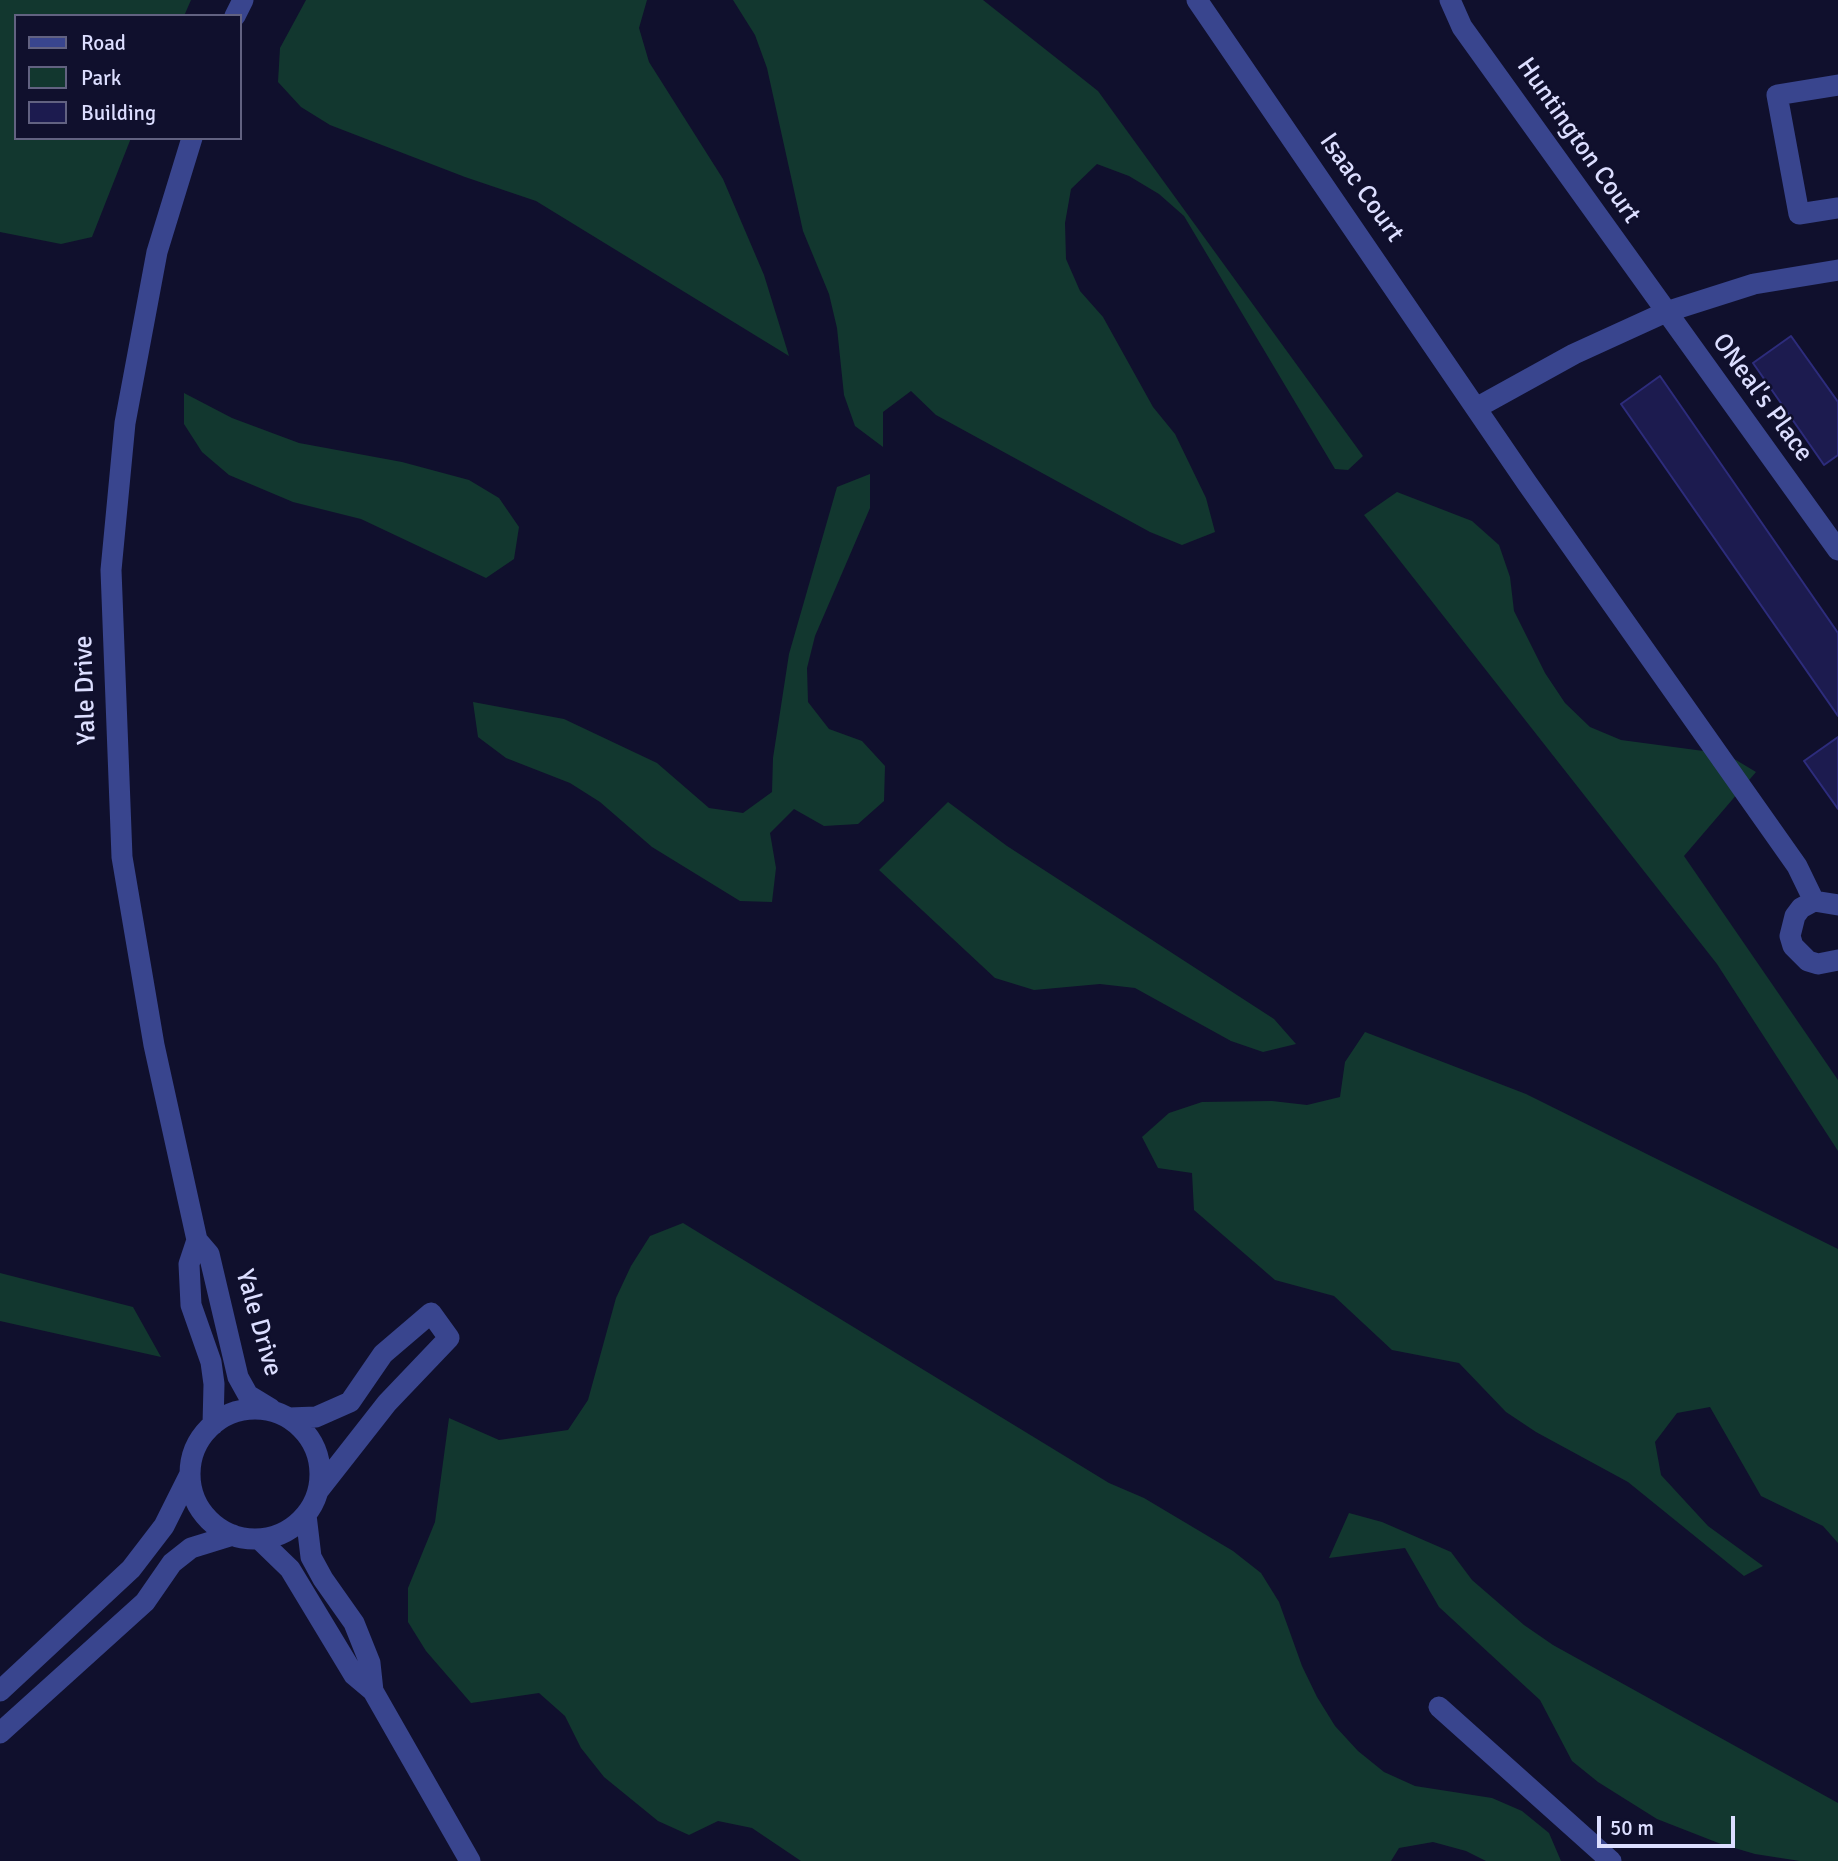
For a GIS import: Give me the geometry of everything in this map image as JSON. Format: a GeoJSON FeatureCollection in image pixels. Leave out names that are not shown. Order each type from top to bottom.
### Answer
{"type":"FeatureCollection","features":[{"type":"Feature","properties":{"kind":"street","name":"Isaac Court"},"geometry":{"type":"LineString","coordinates":[[1197,0],[1478,407],[1527,483],[1797,866],[1814,901]]}},
{"type":"Feature","properties":{"kind":"street","name":"Huntington Court"},"geometry":{"type":"LineString","coordinates":[[1450,0],[1462,27],[1666,312]]}},
{"type":"Feature","properties":{"kind":"street"},"geometry":{"type":"LineString","coordinates":[[1838,85],[1777,95],[1799,214],[1838,208]]}},
{"type":"Feature","properties":{"kind":"street","name":"Yale Drive"},"geometry":{"type":"LineString","coordinates":[[191,140],[157,252],[125,422],[111,570],[122,856],[154,1045],[197,1241],[209,1254],[238,1377],[248,1395],[282,1415]]}},
{"type":"Feature","properties":{"kind":"street"},"geometry":{"type":"LineString","coordinates":[[1478,407],[1574,354],[1666,312],[1754,284],[1838,270]]}},
{"type":"Feature","properties":{"kind":"street","name":"ONeal's Place"},"geometry":{"type":"LineString","coordinates":[[1666,312],[1838,550]]}},
{"type":"Feature","properties":{"kind":"street"},"geometry":{"type":"LineString","coordinates":[[1838,905],[1814,901],[1795,916],[1790,936],[1793,946],[1808,961],[1818,964],[1838,960]]}},
{"type":"Feature","properties":{"kind":"street","name":"Yale Drive"},"geometry":{"type":"LineString","coordinates":[[197,1241],[189,1264],[191,1305],[211,1362],[214,1384],[213,1425]]}},
{"type":"Feature","properties":{"kind":"street"},"geometry":{"type":"LineString","coordinates":[[0,1690],[131,1569],[164,1526],[178,1502],[197,1446],[213,1425],[224,1417],[249,1409],[316,1418],[350,1402],[383,1354],[431,1313],[449,1338],[387,1403],[318,1491],[306,1515],[285,1532],[259,1539],[233,1535],[210,1521],[195,1499],[190,1472]]}},
{"type":"Feature","properties":{"kind":"street"},"geometry":{"type":"LineString","coordinates":[[282,1415],[300,1426],[316,1449],[320,1477],[318,1491]]}},
{"type":"Feature","properties":{"kind":"street"},"geometry":{"type":"LineString","coordinates":[[306,1515],[312,1557],[323,1579],[354,1623],[370,1663],[373,1691]]}},
{"type":"Feature","properties":{"kind":"street"},"geometry":{"type":"LineString","coordinates":[[0,1733],[145,1602],[172,1563],[191,1548],[233,1535]]}},
{"type":"Feature","properties":{"kind":"street"},"geometry":{"type":"LineString","coordinates":[[259,1539],[290,1569],[354,1675],[373,1691],[470,1861]]}},
{"type":"Feature","properties":{"kind":"street"},"geometry":{"type":"LineString","coordinates":[[1439,1707],[1611,1861]]}},
{"type":"Feature","properties":{"kind":"green space"},"geometry":{"type":"Polygon","coordinates":[[[0,0],[191,0],[185,14],[14,14],[14,140],[130,140],[92,237],[61,244],[0,232],[0,0]]]}},
{"type":"Feature","properties":{"kind":"green space"},"geometry":{"type":"Polygon","coordinates":[[[306,0],[647,0],[639,28],[649,62],[723,179],[764,275],[789,356],[536,201],[330,125],[301,107],[278,82],[280,48],[306,0]]]}},
{"type":"Feature","properties":{"kind":"green space"},"geometry":{"type":"Polygon","coordinates":[[[733,0],[983,0],[1098,91],[1363,456],[1348,470],[1335,469],[1184,216],[1159,194],[1129,176],[1097,164],[1071,189],[1065,223],[1066,259],[1080,291],[1103,317],[1153,407],[1175,434],[1206,498],[1215,532],[1182,545],[1150,532],[936,415],[911,391],[883,412],[883,447],[855,426],[844,395],[837,328],[829,294],[803,231],[767,68],[755,35],[733,0]]]}},
{"type":"Feature","properties":{"kind":"green space"},"geometry":{"type":"Polygon","coordinates":[[[184,393],[232,418],[299,443],[402,462],[469,480],[499,498],[519,527],[514,559],[486,578],[361,519],[293,502],[229,475],[202,452],[184,424],[184,393]]]}},
{"type":"Feature","properties":{"kind":"green space"},"geometry":{"type":"Polygon","coordinates":[[[870,474],[870,508],[815,636],[807,668],[808,702],[829,729],[862,741],[885,766],[884,801],[858,824],[824,826],[794,809],[770,833],[776,868],[772,902],[740,901],[652,847],[600,802],[570,783],[506,758],[478,737],[473,702],[564,719],[657,763],[709,808],[743,813],[772,792],[773,758],[789,654],[837,487],[870,474]]]}},
{"type":"Feature","properties":{"kind":"green space"},"geometry":{"type":"Polygon","coordinates":[[[1397,492],[1472,521],[1499,545],[1510,577],[1514,611],[1545,673],[1565,703],[1590,727],[1621,740],[1726,754],[1756,772],[1684,856],[1838,1080],[1838,1151],[1717,964],[1364,515],[1397,492]]]}},
{"type":"Feature","properties":{"kind":"green space"},"geometry":{"type":"Polygon","coordinates":[[[948,802],[1007,846],[1274,1019],[1296,1044],[1263,1052],[1231,1041],[1135,988],[1100,984],[1034,990],[995,978],[879,870],[948,802]]]}},
{"type":"Feature","properties":{"kind":"green space"},"geometry":{"type":"Polygon","coordinates":[[[1365,1032],[1526,1094],[1838,1249],[1838,1543],[1823,1526],[1761,1496],[1710,1407],[1677,1413],[1655,1442],[1661,1475],[1708,1526],[1763,1566],[1744,1576],[1628,1482],[1536,1432],[1506,1412],[1459,1363],[1392,1350],[1334,1296],[1275,1280],[1194,1210],[1192,1173],[1158,1168],[1142,1137],[1169,1113],[1202,1102],[1272,1101],[1307,1105],[1340,1097],[1345,1062],[1365,1032]]]}},
{"type":"Feature","properties":{"kind":"green space"},"geometry":{"type":"Polygon","coordinates":[[[683,1223],[1109,1483],[1144,1498],[1233,1551],[1261,1573],[1279,1602],[1302,1666],[1317,1697],[1335,1726],[1358,1751],[1384,1772],[1415,1786],[1492,1798],[1522,1811],[1549,1833],[1561,1861],[1486,1861],[1466,1851],[1433,1842],[1399,1848],[1391,1861],[801,1861],[752,1828],[718,1821],[689,1835],[658,1821],[604,1777],[581,1748],[565,1716],[539,1693],[471,1703],[426,1651],[408,1622],[408,1588],[435,1522],[449,1418],[499,1440],[568,1430],[588,1400],[616,1298],[631,1266],[650,1236],[683,1223]]]}},
{"type":"Feature","properties":{"kind":"green space"},"geometry":{"type":"Polygon","coordinates":[[[0,1273],[133,1307],[161,1357],[0,1321],[0,1273]]]}},
{"type":"Feature","properties":{"kind":"green space"},"geometry":{"type":"Polygon","coordinates":[[[1349,1513],[1382,1522],[1451,1552],[1472,1580],[1524,1625],[1553,1645],[1838,1803],[1838,1861],[1800,1861],[1755,1854],[1721,1844],[1657,1819],[1598,1782],[1572,1761],[1540,1700],[1439,1607],[1405,1548],[1329,1558],[1349,1513]]]}},
{"type":"Feature","properties":{"kind":"building"},"geometry":{"type":"Polygon","coordinates":[[[1791,336],[1838,402],[1838,455],[1824,465],[1753,363],[1791,336]]]}},
{"type":"Feature","properties":{"kind":"building"},"geometry":{"type":"Polygon","coordinates":[[[1660,376],[1838,633],[1838,716],[1621,404],[1660,376]]]}},
{"type":"Feature","properties":{"kind":"building"},"geometry":{"type":"Polygon","coordinates":[[[1838,737],[1838,809],[1804,761],[1838,737]]]}}]}
